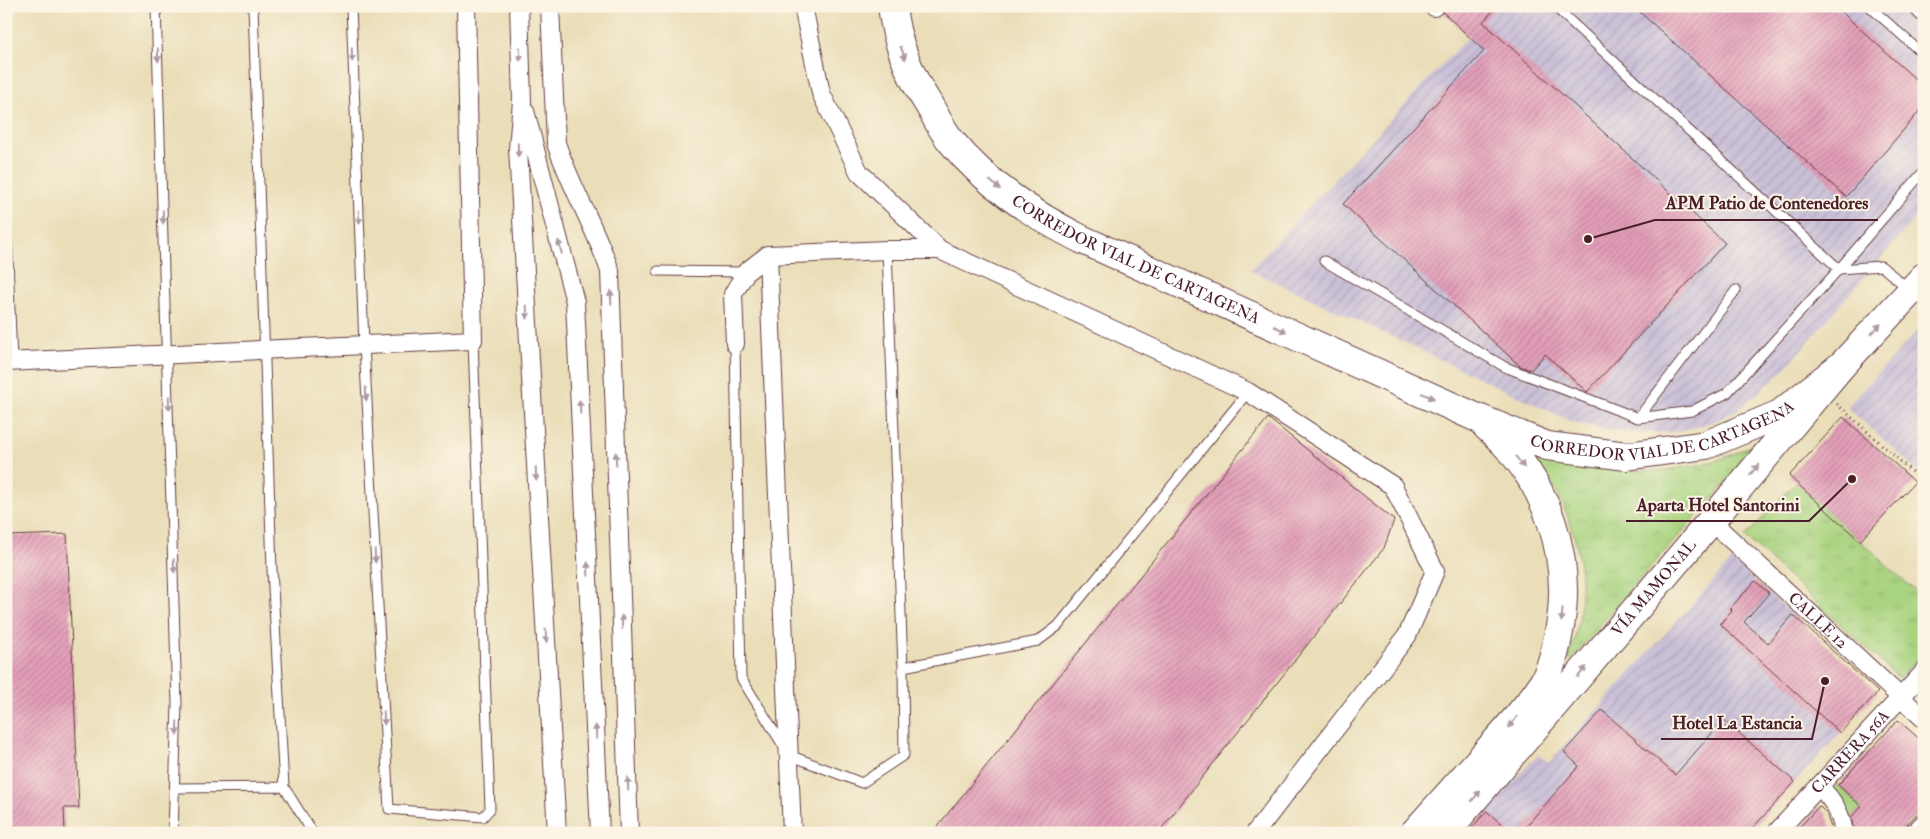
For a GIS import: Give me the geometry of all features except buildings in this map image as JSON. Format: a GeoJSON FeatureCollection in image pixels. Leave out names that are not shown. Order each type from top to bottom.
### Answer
{"type":"FeatureCollection","features":[{"type":"Feature","properties":{"kind":"main road","name":"CORREDOR VIAL DE CARTAGENA"},"geometry":{"type":"LineString","coordinates":[[892,6],[903,53],[917,87],[950,140],[978,170],[1005,193],[1041,218],[1081,239],[1473,416],[1547,446],[1627,456],[1706,445],[1780,414],[1842,365]]}},
{"type":"Feature","properties":{"kind":"main road","name":"VÍA MAMONAL"},"geometry":{"type":"LineString","coordinates":[[1444,833],[1842,365],[1917,284]]}},
{"type":"Feature","properties":{"kind":"main road","name":"CORREDOR VIAL DE CARTAGENA"},"geometry":{"type":"LineString","coordinates":[[1414,833],[1506,730],[1543,683],[1555,652],[1562,620],[1564,586],[1561,553],[1552,521],[1539,490],[1521,462],[1499,437],[1473,416]]}},
{"type":"Feature","properties":{"kind":"street"},"geometry":{"type":"LineString","coordinates":[[9,362],[473,340],[466,6]]}},
{"type":"Feature","properties":{"kind":"street"},"geometry":{"type":"LineString","coordinates":[[519,6],[522,101],[518,149],[557,833]]}},
{"type":"Feature","properties":{"kind":"street"},"geometry":{"type":"LineString","coordinates":[[550,6],[556,143],[610,271],[629,833]]}},
{"type":"Feature","properties":{"kind":"street"},"geometry":{"type":"LineString","coordinates":[[803,6],[821,93],[859,172],[940,250],[1248,392],[1393,486],[1435,571],[1407,636],[1255,833]]}},
{"type":"Feature","properties":{"kind":"street"},"geometry":{"type":"LineString","coordinates":[[1917,6],[1924,13]]}},
{"type":"Feature","properties":{"kind":"street"},"geometry":{"type":"LineString","coordinates":[[522,101],[575,302],[600,833]]}},
{"type":"Feature","properties":{"kind":"street"},"geometry":{"type":"LineString","coordinates":[[735,344],[733,294],[746,272],[768,255],[887,250],[940,250]]}},
{"type":"Feature","properties":{"kind":"street"},"geometry":{"type":"LineString","coordinates":[[768,255],[792,833]]}},
{"type":"Feature","properties":{"kind":"street","name":"CALLE 12"},"geometry":{"type":"LineString","coordinates":[[1711,521],[1924,719]]}},
{"type":"Feature","properties":{"kind":"street","name":"CARRERA 56A"},"geometry":{"type":"LineString","coordinates":[[1776,833],[1924,672]]}},
{"type":"Feature","properties":{"kind":"street"},"geometry":{"type":"LineString","coordinates":[[1819,786],[1831,798],[1841,815],[1844,833]]}},
{"type":"Feature","properties":{"kind":"street"},"geometry":{"type":"LineString","coordinates":[[1914,833],[1924,823]]}},
{"type":"Feature","properties":{"kind":"lane"},"geometry":{"type":"LineString","coordinates":[[156,6],[168,354],[177,704],[173,833]]}},
{"type":"Feature","properties":{"kind":"lane"},"geometry":{"type":"LineString","coordinates":[[252,6],[266,350],[272,569],[284,787],[313,833]]}},
{"type":"Feature","properties":{"kind":"lane"},"geometry":{"type":"LineString","coordinates":[[351,6],[364,345],[389,809],[484,817],[490,809],[473,340]]}},
{"type":"Feature","properties":{"kind":"lane"},"geometry":{"type":"LineString","coordinates":[[1554,6],[1839,269],[1881,266],[1917,284]]}},
{"type":"Feature","properties":{"kind":"lane"},"geometry":{"type":"LineString","coordinates":[[1869,6],[1924,55]]}},
{"type":"Feature","properties":{"kind":"lane"},"geometry":{"type":"LineString","coordinates":[[1324,261],[1505,367],[1638,418],[1692,410],[1727,393],[1924,172]]}},
{"type":"Feature","properties":{"kind":"lane"},"geometry":{"type":"LineString","coordinates":[[6,206],[9,362]]}},
{"type":"Feature","properties":{"kind":"lane"},"geometry":{"type":"LineString","coordinates":[[735,344],[741,678],[788,755],[862,782],[904,755],[887,250]]}},
{"type":"Feature","properties":{"kind":"lane"},"geometry":{"type":"LineString","coordinates":[[658,270],[746,272]]}},
{"type":"Feature","properties":{"kind":"lane"},"geometry":{"type":"LineString","coordinates":[[1638,418],[1736,290]]}},
{"type":"Feature","properties":{"kind":"lane"},"geometry":{"type":"LineString","coordinates":[[902,667],[1038,641],[1058,626],[1248,392]]}},
{"type":"Feature","properties":{"kind":"lane"},"geometry":{"type":"LineString","coordinates":[[175,788],[284,787]]}},
{"type":"Feature","properties":{"kind":"path"},"geometry":{"type":"LineString","coordinates":[[1821,390],[1924,482]]}},
{"type":"Feature","properties":{"kind":"shaded area"},"geometry":{"type":"Polygon","coordinates":[[[1497,6],[1905,6],[1924,23],[1924,208],[1781,373],[1733,413],[1710,423],[1678,432],[1641,433],[1608,430],[1573,422],[1250,270],[1497,6]]]}},
{"type":"Feature","properties":{"kind":"shaded area"},"geometry":{"type":"Polygon","coordinates":[[[1924,324],[1924,476],[1847,407],[1924,324]]]}},
{"type":"Feature","properties":{"kind":"shaded area"},"geometry":{"type":"Polygon","coordinates":[[[1732,560],[1793,615],[1756,656],[1840,733],[1748,833],[1467,833],[1538,754],[1549,763],[1732,560]]]}},
{"type":"Feature","properties":{"kind":"green space"},"geometry":{"type":"Polygon","coordinates":[[[1516,438],[1585,463],[1633,471],[1666,470],[1699,465],[1726,457],[1760,441],[1761,444],[1622,599],[1571,660],[1568,659],[1579,620],[1581,600],[1581,579],[1575,539],[1569,520],[1552,484],[1516,438]]]}},
{"type":"Feature","properties":{"kind":"green space"},"geometry":{"type":"Polygon","coordinates":[[[1796,482],[1924,599],[1924,652],[1899,678],[1745,537],[1796,482]]]}},
{"type":"Feature","properties":{"kind":"green space"},"geometry":{"type":"Polygon","coordinates":[[[1838,785],[1867,812],[1855,814],[1849,819],[1832,792],[1838,785]]]}},
{"type":"Feature","properties":{"kind":"place","name":"APM Patio de Contenedores"},"geometry":{"type":"Point","coordinates":[1588,239]}},
{"type":"Feature","properties":{"kind":"place","name":"Aparta Hotel Santorini"},"geometry":{"type":"Point","coordinates":[1852,479]}},
{"type":"Feature","properties":{"kind":"place","name":"Hotel La Estancia"},"geometry":{"type":"Point","coordinates":[1825,681]}}]}
